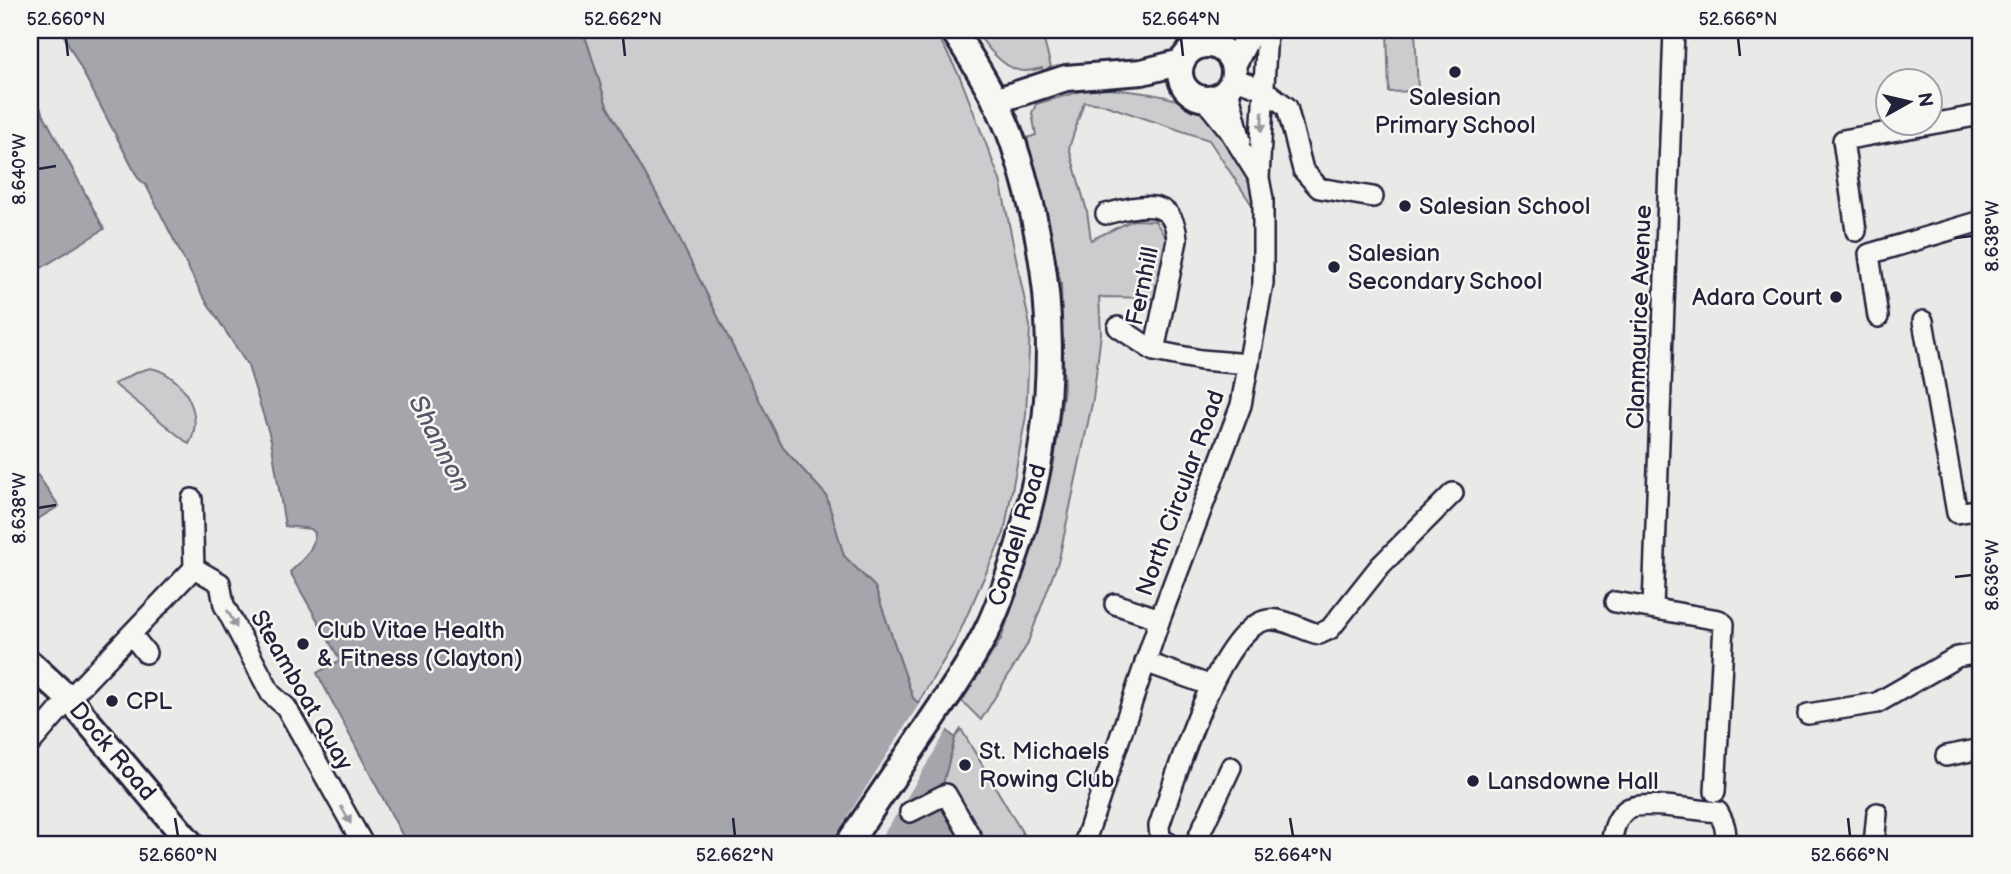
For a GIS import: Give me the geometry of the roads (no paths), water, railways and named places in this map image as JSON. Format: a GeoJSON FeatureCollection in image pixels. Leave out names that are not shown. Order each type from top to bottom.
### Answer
{"type":"FeatureCollection","features":[{"type":"Feature","properties":{"kind":"main road","name":"Condell Road"},"geometry":{"type":"LineString","coordinates":[[848,844],[961,676],[989,627],[1007,580],[1038,477],[1048,407],[1050,347],[1045,278],[1031,206],[1013,142],[982,75],[953,30]]}},
{"type":"Feature","properties":{"kind":"main road"},"geometry":{"type":"LineString","coordinates":[[1232,30],[1209,46],[1193,49],[1182,72],[1190,94],[1213,99],[1231,77],[1251,30]]}},
{"type":"Feature","properties":{"kind":"main road"},"geometry":{"type":"LineString","coordinates":[[1209,46],[1224,52],[1231,77]]}},
{"type":"Feature","properties":{"kind":"main road"},"geometry":{"type":"LineString","coordinates":[[995,102],[1066,78],[1182,72]]}},
{"type":"Feature","properties":{"kind":"main road","name":"Dock Road"},"geometry":{"type":"LineString","coordinates":[[30,663],[69,699],[191,844]]}},
{"type":"Feature","properties":{"kind":"street"},"geometry":{"type":"LineString","coordinates":[[1259,178],[1267,30]]}},
{"type":"Feature","properties":{"kind":"street","name":"Clanmaurice Avenue"},"geometry":{"type":"LineString","coordinates":[[1653,607],[1674,30]]}},
{"type":"Feature","properties":{"kind":"street"},"geometry":{"type":"LineString","coordinates":[[1231,77],[1264,89],[1287,107],[1303,170],[1319,188],[1373,197]]}},
{"type":"Feature","properties":{"kind":"street","name":"North Circular Road"},"geometry":{"type":"LineString","coordinates":[[1231,77],[1244,152]]}},
{"type":"Feature","properties":{"kind":"street","name":"North Circular Road"},"geometry":{"type":"LineString","coordinates":[[1084,844],[1160,619],[1241,405],[1263,283],[1263,199],[1259,178],[1244,152],[1204,99]]}},
{"type":"Feature","properties":{"kind":"street"},"geometry":{"type":"LineString","coordinates":[[1856,231],[1843,140],[1981,115]]}},
{"type":"Feature","properties":{"kind":"street","name":"Fernhill"},"geometry":{"type":"LineString","coordinates":[[1106,214],[1140,205],[1151,206],[1162,211],[1176,228],[1177,240],[1154,351]]}},
{"type":"Feature","properties":{"kind":"street"},"geometry":{"type":"LineString","coordinates":[[1878,317],[1869,254],[1981,221]]}},
{"type":"Feature","properties":{"kind":"street"},"geometry":{"type":"LineString","coordinates":[[1923,321],[1957,513],[1981,509]]}},
{"type":"Feature","properties":{"kind":"street","name":"Fernhill"},"geometry":{"type":"LineString","coordinates":[[1118,327],[1154,351],[1201,360],[1249,364]]}},
{"type":"Feature","properties":{"kind":"street"},"geometry":{"type":"LineString","coordinates":[[1170,844],[1160,838],[1159,826],[1209,685],[1248,630],[1265,620],[1275,620],[1319,634],[1330,629],[1380,566],[1453,493]]}},
{"type":"Feature","properties":{"kind":"street"},"geometry":{"type":"LineString","coordinates":[[30,744],[69,699],[194,568],[192,499]]}},
{"type":"Feature","properties":{"kind":"street","name":"Steamboat Quay"},"geometry":{"type":"LineString","coordinates":[[194,568],[220,583],[224,605],[271,694],[286,707],[363,844]]}},
{"type":"Feature","properties":{"kind":"street"},"geometry":{"type":"LineString","coordinates":[[1615,602],[1719,620],[1724,624],[1715,792]]}},
{"type":"Feature","properties":{"kind":"street"},"geometry":{"type":"LineString","coordinates":[[1115,604],[1160,619]]}},
{"type":"Feature","properties":{"kind":"street"},"geometry":{"type":"LineString","coordinates":[[131,634],[146,653]]}},
{"type":"Feature","properties":{"kind":"street"},"geometry":{"type":"LineString","coordinates":[[1808,713],[1877,703],[1957,657],[1981,653]]}},
{"type":"Feature","properties":{"kind":"street"},"geometry":{"type":"LineString","coordinates":[[1145,662],[1209,685]]}},
{"type":"Feature","properties":{"kind":"street"},"geometry":{"type":"LineString","coordinates":[[1946,756],[1981,750]]}},
{"type":"Feature","properties":{"kind":"street"},"geometry":{"type":"LineString","coordinates":[[1195,844],[1231,767]]}},
{"type":"Feature","properties":{"kind":"street"},"geometry":{"type":"LineString","coordinates":[[910,812],[946,794],[975,844]]}},
{"type":"Feature","properties":{"kind":"street"},"geometry":{"type":"LineString","coordinates":[[1611,844],[1614,825],[1627,808],[1640,804],[1718,812],[1727,832],[1725,844]]}},
{"type":"Feature","properties":{"kind":"street"},"geometry":{"type":"LineString","coordinates":[[1874,844],[1877,813]]}},
{"type":"Feature","properties":{"kind":"water","name":"Shannon"},"geometry":{"type":"Polygon","coordinates":[[[61,30],[581,30],[607,106],[663,206],[783,448],[826,495],[844,556],[875,587],[913,698],[955,738],[941,792],[969,844],[407,844],[317,673],[340,660],[290,572],[310,550],[315,533],[311,529],[285,526],[271,440],[248,366],[201,293],[146,185],[138,178],[61,30]]]}},
{"type":"Feature","properties":{"kind":"water"},"geometry":{"type":"Polygon","coordinates":[[[30,89],[104,229],[30,275],[30,89]]]}},
{"type":"Feature","properties":{"kind":"water"},"geometry":{"type":"Polygon","coordinates":[[[30,464],[59,506],[30,524],[30,464]]]}},
{"type":"Feature","properties":{"kind":"place","name":"Salesian Primary School"},"geometry":{"type":"Point","coordinates":[1455,72]}},
{"type":"Feature","properties":{"kind":"place","name":"Salesian School"},"geometry":{"type":"Point","coordinates":[1405,206]}},
{"type":"Feature","properties":{"kind":"place","name":"Salesian Secondary School"},"geometry":{"type":"Point","coordinates":[1334,267]}},
{"type":"Feature","properties":{"kind":"place","name":"Adara Court"},"geometry":{"type":"Point","coordinates":[1836,297]}},
{"type":"Feature","properties":{"kind":"place","name":"Club Vitae Health & Fitness (Clayton)"},"geometry":{"type":"Point","coordinates":[303,644]}},
{"type":"Feature","properties":{"kind":"place","name":"CPL"},"geometry":{"type":"Point","coordinates":[112,701]}},
{"type":"Feature","properties":{"kind":"place","name":"St. Michaels Rowing Club"},"geometry":{"type":"Point","coordinates":[965,765]}},
{"type":"Feature","properties":{"kind":"place","name":"Lansdowne Hall"},"geometry":{"type":"Point","coordinates":[1473,781]}}]}
